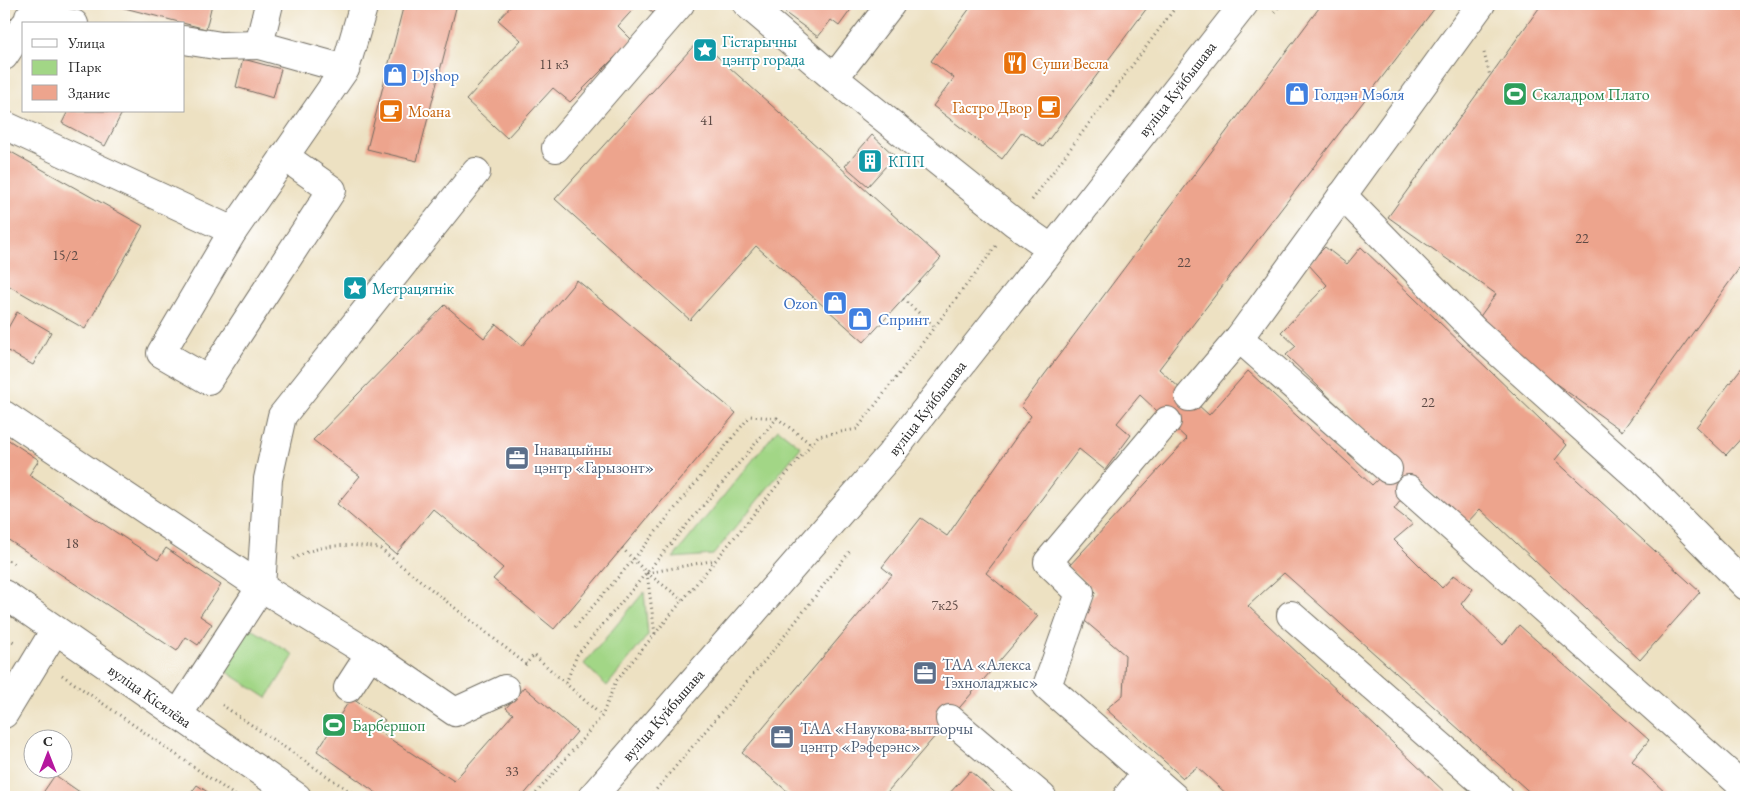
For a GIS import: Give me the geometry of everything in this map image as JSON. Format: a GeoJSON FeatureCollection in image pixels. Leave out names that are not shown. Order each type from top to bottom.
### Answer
{"type":"FeatureCollection","features":[{"type":"Feature","properties":{"kind":"main road"},"geometry":{"type":"LineString","coordinates":[[260,44],[269,4]]}},
{"type":"Feature","properties":{"kind":"main road"},"geometry":{"type":"LineString","coordinates":[[284,156],[332,190],[208,380],[161,353],[233,231],[284,156],[345,69],[364,4]]}},
{"type":"Feature","properties":{"kind":"main road"},"geometry":{"type":"LineString","coordinates":[[556,148],[680,4]]}},
{"type":"Feature","properties":{"kind":"main road"},"geometry":{"type":"LineString","coordinates":[[747,4],[834,78],[1014,224],[1052,249]]}},
{"type":"Feature","properties":{"kind":"main road"},"geometry":{"type":"LineString","coordinates":[[834,78],[891,4]]}},
{"type":"Feature","properties":{"kind":"main road","name":"вуліца Куйбышава"},"geometry":{"type":"LineString","coordinates":[[592,797],[890,455],[1244,4]]}},
{"type":"Feature","properties":{"kind":"main road"},"geometry":{"type":"LineString","coordinates":[[1189,397],[1239,338],[1481,4]]}},
{"type":"Feature","properties":{"kind":"main road"},"geometry":{"type":"LineString","coordinates":[[28,18],[59,22]]}},
{"type":"Feature","properties":{"kind":"main road"},"geometry":{"type":"LineString","coordinates":[[4,56],[22,28]]}},
{"type":"Feature","properties":{"kind":"main road"},"geometry":{"type":"LineString","coordinates":[[185,40],[221,46],[260,44],[345,69]]}},
{"type":"Feature","properties":{"kind":"main road"},"geometry":{"type":"LineString","coordinates":[[4,125],[233,231]]}},
{"type":"Feature","properties":{"kind":"main road"},"geometry":{"type":"LineString","coordinates":[[178,715],[261,587],[268,479],[282,416],[476,172]]}},
{"type":"Feature","properties":{"kind":"main road"},"geometry":{"type":"LineString","coordinates":[[1342,195],[1475,331],[1641,480],[1746,586]]}},
{"type":"Feature","properties":{"kind":"main road"},"geometry":{"type":"LineString","coordinates":[[1239,338],[1388,470]]}},
{"type":"Feature","properties":{"kind":"main road"},"geometry":{"type":"LineString","coordinates":[[4,415],[261,587],[370,654],[455,712],[504,690]]}},
{"type":"Feature","properties":{"kind":"main road"},"geometry":{"type":"LineString","coordinates":[[1167,421],[1048,562],[1080,593],[1047,686],[1145,774],[1174,797]]}},
{"type":"Feature","properties":{"kind":"main road"},"geometry":{"type":"LineString","coordinates":[[1409,489],[1746,789]]}},
{"type":"Feature","properties":{"kind":"main road","name":"вуліца Кісялёва"},"geometry":{"type":"LineString","coordinates":[[4,594],[297,797]]}},
{"type":"Feature","properties":{"kind":"main road"},"geometry":{"type":"LineString","coordinates":[[1291,615],[1499,797]]}},
{"type":"Feature","properties":{"kind":"main road"},"geometry":{"type":"LineString","coordinates":[[4,714],[55,630]]}},
{"type":"Feature","properties":{"kind":"main road"},"geometry":{"type":"LineString","coordinates":[[348,688],[370,654]]}},
{"type":"Feature","properties":{"kind":"main road"},"geometry":{"type":"LineString","coordinates":[[950,719],[1042,797]]}},
{"type":"Feature","properties":{"kind":"main road"},"geometry":{"type":"LineString","coordinates":[[1127,797],[1145,774]]}},
{"type":"Feature","properties":{"kind":"path"},"geometry":{"type":"LineString","coordinates":[[533,797],[602,716],[616,681],[818,436],[857,430],[1178,4]]}},
{"type":"Feature","properties":{"kind":"path"},"geometry":{"type":"LineString","coordinates":[[903,299],[935,327]]}},
{"type":"Feature","properties":{"kind":"path"},"geometry":{"type":"LineString","coordinates":[[575,627],[634,560],[750,416],[777,418],[811,444]]}},
{"type":"Feature","properties":{"kind":"path"},"geometry":{"type":"LineString","coordinates":[[566,683],[577,655],[777,418]]}},
{"type":"Feature","properties":{"kind":"path"},"geometry":{"type":"LineString","coordinates":[[261,587],[278,569],[303,553],[323,546],[356,545],[379,548],[526,664]]}},
{"type":"Feature","properties":{"kind":"path"},"geometry":{"type":"LineString","coordinates":[[622,548],[647,573],[683,600]]}},
{"type":"Feature","properties":{"kind":"path"},"geometry":{"type":"LineString","coordinates":[[647,573],[716,560]]}},
{"type":"Feature","properties":{"kind":"path"},"geometry":{"type":"LineString","coordinates":[[647,573],[655,634]]}},
{"type":"Feature","properties":{"kind":"path"},"geometry":{"type":"LineString","coordinates":[[4,636],[237,797]]}},
{"type":"Feature","properties":{"kind":"path"},"geometry":{"type":"LineString","coordinates":[[504,690],[534,655],[602,716]]}},
{"type":"Feature","properties":{"kind":"green space"},"geometry":{"type":"Polygon","coordinates":[[[778,429],[801,447],[713,555],[673,558],[778,429]]]}},
{"type":"Feature","properties":{"kind":"green space"},"geometry":{"type":"Polygon","coordinates":[[[644,592],[648,635],[607,686],[584,664],[644,592]]]}},
{"type":"Feature","properties":{"kind":"green space"},"geometry":{"type":"Polygon","coordinates":[[[247,626],[294,655],[267,698],[221,668],[247,626]]]}},
{"type":"Feature","properties":{"kind":"building"},"geometry":{"type":"Polygon","coordinates":[[[109,4],[212,4],[206,29],[185,24],[185,22],[109,4]]]}},
{"type":"Feature","properties":{"kind":"building"},"geometry":{"type":"Polygon","coordinates":[[[404,4],[457,4],[417,161],[367,149],[404,4]]]}},
{"type":"Feature","properties":{"kind":"building"},"geometry":{"type":"Polygon","coordinates":[[[513,4],[638,4],[618,26],[632,40],[570,102],[553,88],[507,138],[466,100],[521,40],[498,20],[513,4]]]}},
{"type":"Feature","properties":{"kind":"building"},"geometry":{"type":"Polygon","coordinates":[[[643,4],[664,4],[654,14],[643,4]]]}},
{"type":"Feature","properties":{"kind":"building"},"geometry":{"type":"Polygon","coordinates":[[[773,4],[855,4],[839,26],[831,20],[818,37],[773,4]]]}},
{"type":"Feature","properties":{"kind":"building"},"geometry":{"type":"Polygon","coordinates":[[[973,4],[1150,4],[1043,147],[1022,132],[1002,159],[933,106],[954,78],[931,61],[973,4]]]}},
{"type":"Feature","properties":{"kind":"building"},"geometry":{"type":"Polygon","coordinates":[[[1322,4],[1438,4],[1159,369],[1209,415],[1248,371],[1372,485],[1396,462],[1286,355],[1296,346],[1281,332],[1327,285],[1308,264],[1325,247],[1347,264],[1361,247],[1567,445],[1555,460],[1700,592],[1640,660],[1480,509],[1464,526],[1418,478],[1394,509],[1413,524],[1394,540],[1442,588],[1454,575],[1473,589],[1461,604],[1503,645],[1519,625],[1649,740],[1632,761],[1670,797],[1535,797],[1284,573],[1248,606],[1450,797],[1230,797],[1197,767],[1183,778],[1106,709],[1123,695],[1125,655],[1079,616],[1096,592],[1068,567],[1187,439],[1140,395],[1117,423],[1131,435],[1105,470],[1079,449],[986,573],[1038,616],[883,797],[794,797],[742,753],[892,575],[882,567],[921,518],[947,536],[1031,416],[1021,406],[1322,4]]]}},
{"type":"Feature","properties":{"kind":"building"},"geometry":{"type":"Polygon","coordinates":[[[1542,4],[1746,4],[1746,259],[1622,431],[1474,325],[1496,294],[1388,217],[1542,4]]]}},
{"type":"Feature","properties":{"kind":"building"},"geometry":{"type":"Polygon","coordinates":[[[699,40],[941,258],[864,342],[756,246],[690,320],[555,199],[699,40]]]}},
{"type":"Feature","properties":{"kind":"building"},"geometry":{"type":"Polygon","coordinates":[[[243,59],[281,69],[273,98],[236,87],[243,59]]]}},
{"type":"Feature","properties":{"kind":"building"},"geometry":{"type":"Polygon","coordinates":[[[68,112],[122,112],[105,146],[62,123],[68,112]]]}},
{"type":"Feature","properties":{"kind":"building","name":"КПП"},"geometry":{"type":"Polygon","coordinates":[[[872,135],[895,156],[868,186],[845,166],[872,135]]]}},
{"type":"Feature","properties":{"kind":"building"},"geometry":{"type":"Polygon","coordinates":[[[4,148],[143,226],[85,329],[4,283],[4,148]]]}},
{"type":"Feature","properties":{"kind":"building","name":"Інавацыйны цэнтр «Гарызонт»"},"geometry":{"type":"Polygon","coordinates":[[[577,280],[736,413],[554,629],[493,579],[503,568],[433,509],[396,554],[337,504],[360,476],[313,440],[445,305],[484,338],[496,324],[522,346],[577,280]]]}},
{"type":"Feature","properties":{"kind":"building"},"geometry":{"type":"Polygon","coordinates":[[[17,312],[51,332],[33,365],[4,349],[4,335],[17,312]]]}},
{"type":"Feature","properties":{"kind":"building"},"geometry":{"type":"Polygon","coordinates":[[[1746,362],[1746,433],[1726,455],[1696,427],[1746,362]]]}},
{"type":"Feature","properties":{"kind":"building"},"geometry":{"type":"Polygon","coordinates":[[[4,437],[39,460],[29,475],[158,560],[166,548],[221,585],[200,616],[212,624],[198,645],[186,637],[177,651],[4,537],[4,437]]]}},
{"type":"Feature","properties":{"kind":"building"},"geometry":{"type":"Polygon","coordinates":[[[524,687],[577,732],[522,797],[382,797],[317,751],[351,698],[385,720],[378,731],[454,781],[513,714],[506,708],[524,687]]]}},
{"type":"Feature","properties":{"kind":"building"},"geometry":{"type":"Polygon","coordinates":[[[970,771],[1000,797],[946,797],[970,771]]]}},
{"type":"Feature","properties":{"kind":"building"},"geometry":{"type":"Polygon","coordinates":[[[53,778],[59,778],[87,797],[40,797],[53,778]]]}},
{"type":"Feature","properties":{"kind":"building"},"geometry":{"type":"Polygon","coordinates":[[[197,785],[215,797],[188,797],[197,785]]]}},
{"type":"Feature","properties":{"kind":"place","name":"Гістарычны цэнтр горада"},"geometry":{"type":"Point","coordinates":[705,50]}},
{"type":"Feature","properties":{"kind":"place","name":"Суши Весла"},"geometry":{"type":"Point","coordinates":[1015,63]}},
{"type":"Feature","properties":{"kind":"place","name":"DJshop"},"geometry":{"type":"Point","coordinates":[395,75]}},
{"type":"Feature","properties":{"kind":"place","name":"Голдэн Мэбля"},"geometry":{"type":"Point","coordinates":[1297,94]}},
{"type":"Feature","properties":{"kind":"place","name":"Скаладром Плато"},"geometry":{"type":"Point","coordinates":[1515,94]}},
{"type":"Feature","properties":{"kind":"place","name":"Гастро Двор"},"geometry":{"type":"Point","coordinates":[1049,107]}},
{"type":"Feature","properties":{"kind":"place","name":"Моана"},"geometry":{"type":"Point","coordinates":[391,111]}},
{"type":"Feature","properties":{"kind":"place","name":"КПП"},"geometry":{"type":"Point","coordinates":[870,161]}},
{"type":"Feature","properties":{"kind":"place","name":"Метрацягнік"},"geometry":{"type":"Point","coordinates":[355,288]}},
{"type":"Feature","properties":{"kind":"place","name":"Ozon"},"geometry":{"type":"Point","coordinates":[835,303]}},
{"type":"Feature","properties":{"kind":"place","name":"Спринт"},"geometry":{"type":"Point","coordinates":[860,319]}},
{"type":"Feature","properties":{"kind":"place","name":"Інавацыйны цэнтр «Гарызонт»"},"geometry":{"type":"Point","coordinates":[517,458]}},
{"type":"Feature","properties":{"kind":"place","name":"ТАА «Алекса Тэхноладжыс»"},"geometry":{"type":"Point","coordinates":[925,673]}},
{"type":"Feature","properties":{"kind":"place","name":"Барбершоп"},"geometry":{"type":"Point","coordinates":[334,725]}},
{"type":"Feature","properties":{"kind":"place","name":"ТАА «Навукова-вытворчы цэнтр «Рэферэнс»"},"geometry":{"type":"Point","coordinates":[782,737]}}]}
